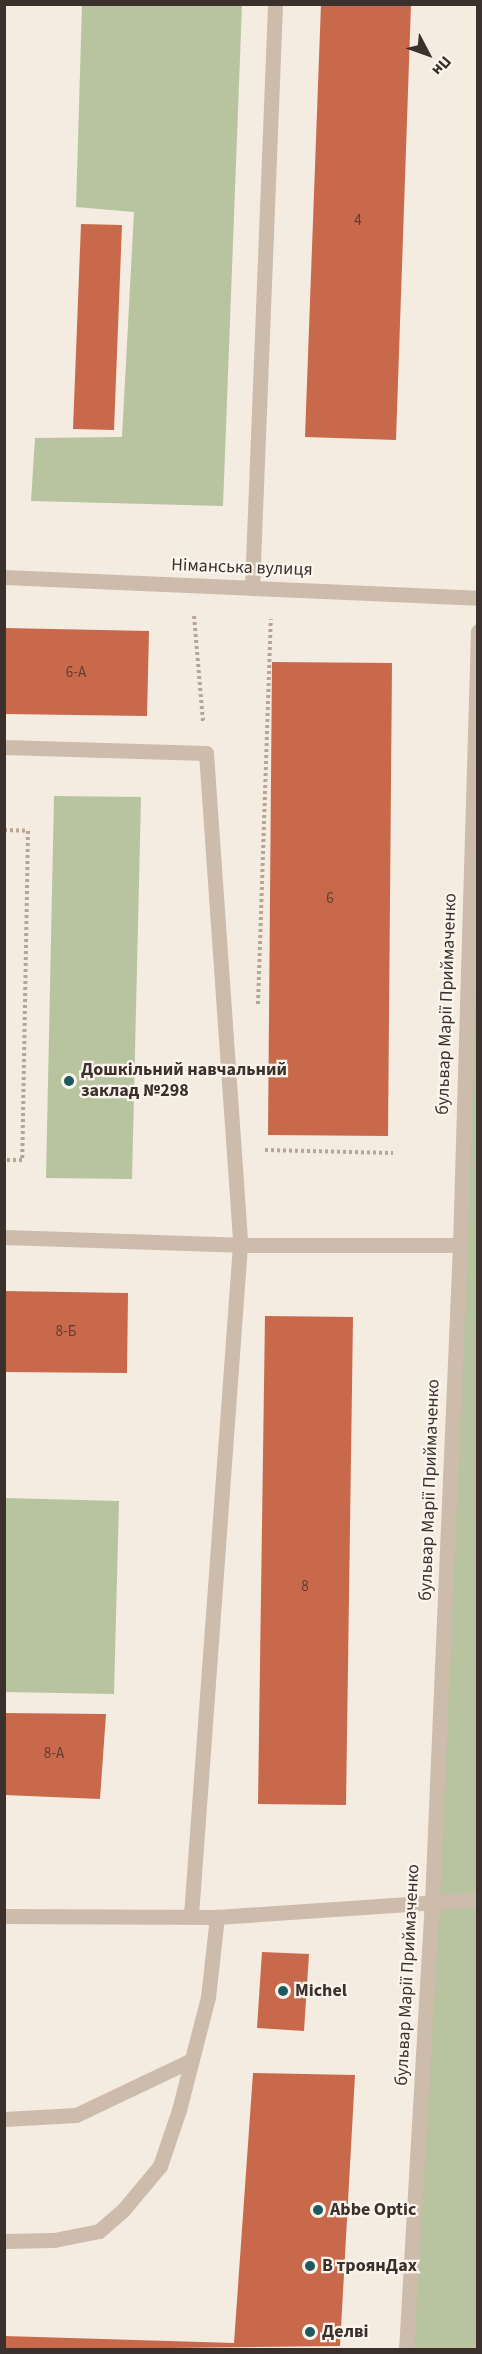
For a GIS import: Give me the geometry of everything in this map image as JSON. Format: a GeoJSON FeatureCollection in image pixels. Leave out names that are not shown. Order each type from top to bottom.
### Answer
{"type":"FeatureCollection","features":[{"type":"Feature","properties":{"kind":"street"},"geometry":{"type":"LineString","coordinates":[[252,588],[275,4]]}},
{"type":"Feature","properties":{"kind":"street","name":"Німанська вулиця"},"geometry":{"type":"LineString","coordinates":[[4,577],[477,598]]}},
{"type":"Feature","properties":{"kind":"street","name":"бульвар Марії Приймаченко"},"geometry":{"type":"LineString","coordinates":[[406,2349],[432,1902],[460,1245],[477,631]]}},
{"type":"Feature","properties":{"kind":"street"},"geometry":{"type":"LineString","coordinates":[[4,747],[206,753],[240,1245],[190,1916]]}},
{"type":"Feature","properties":{"kind":"street"},"geometry":{"type":"LineString","coordinates":[[4,1237],[240,1245],[460,1245]]}},
{"type":"Feature","properties":{"kind":"street"},"geometry":{"type":"LineString","coordinates":[[4,1916],[217,1917],[477,1899]]}},
{"type":"Feature","properties":{"kind":"street"},"geometry":{"type":"LineString","coordinates":[[4,2241],[54,2240],[99,2231],[124,2209],[160,2166],[192,2060],[208,1997],[217,1917]]}},
{"type":"Feature","properties":{"kind":"street"},"geometry":{"type":"LineString","coordinates":[[4,2120],[76,2115],[192,2060]]}},
{"type":"Feature","properties":{"kind":"path"},"geometry":{"type":"LineString","coordinates":[[191,585],[206,753]]}},
{"type":"Feature","properties":{"kind":"path"},"geometry":{"type":"LineString","coordinates":[[258,1008],[272,589]]}},
{"type":"Feature","properties":{"kind":"path"},"geometry":{"type":"LineString","coordinates":[[4,830],[28,831],[22,1160],[4,1160]]}},
{"type":"Feature","properties":{"kind":"path"},"geometry":{"type":"LineString","coordinates":[[253,1149],[393,1153]]}},
{"type":"Feature","properties":{"kind":"green space"},"geometry":{"type":"Polygon","coordinates":[[[82,5],[242,5],[223,506],[31,501],[35,438],[122,437],[134,212],[76,207],[82,5]]]}},
{"type":"Feature","properties":{"kind":"green space"},"geometry":{"type":"Polygon","coordinates":[[[477,631],[478,2349],[406,2350],[432,1902],[477,631]]]}},
{"type":"Feature","properties":{"kind":"green space","name":"Дошкільний навчальний заклад №298"},"geometry":{"type":"Polygon","coordinates":[[[54,796],[141,797],[132,1179],[46,1178],[54,796]]]}},
{"type":"Feature","properties":{"kind":"green space"},"geometry":{"type":"Polygon","coordinates":[[[5,1498],[119,1501],[114,1694],[5,1692],[5,1498]]]}},
{"type":"Feature","properties":{"kind":"building"},"geometry":{"type":"Polygon","coordinates":[[[321,4],[411,4],[396,440],[305,437],[321,4]]]}},
{"type":"Feature","properties":{"kind":"building"},"geometry":{"type":"Polygon","coordinates":[[[81,224],[122,225],[114,430],[73,429],[81,224]]]}},
{"type":"Feature","properties":{"kind":"building"},"geometry":{"type":"Polygon","coordinates":[[[4,628],[149,631],[147,716],[4,714],[4,628]]]}},
{"type":"Feature","properties":{"kind":"building"},"geometry":{"type":"Polygon","coordinates":[[[272,662],[392,663],[388,1136],[268,1135],[272,662]]]}},
{"type":"Feature","properties":{"kind":"building"},"geometry":{"type":"Polygon","coordinates":[[[4,1291],[128,1293],[127,1373],[4,1372],[4,1291]]]}},
{"type":"Feature","properties":{"kind":"building"},"geometry":{"type":"Polygon","coordinates":[[[265,1316],[353,1317],[346,1805],[258,1804],[265,1316]]]}},
{"type":"Feature","properties":{"kind":"building"},"geometry":{"type":"Polygon","coordinates":[[[4,1713],[106,1714],[100,1799],[4,1795],[4,1713]]]}},
{"type":"Feature","properties":{"kind":"building","name":"Michel"},"geometry":{"type":"Polygon","coordinates":[[[262,1952],[309,1954],[304,2031],[257,2028],[262,1952]]]}},
{"type":"Feature","properties":{"kind":"building"},"geometry":{"type":"Polygon","coordinates":[[[253,2073],[355,2075],[340,2346],[4,2350],[4,2336],[234,2343],[253,2073]]]}},
{"type":"Feature","properties":{"kind":"place","name":"Дошкільний навчальний заклад №298"},"geometry":{"type":"Point","coordinates":[69,1081]}},
{"type":"Feature","properties":{"kind":"place","name":"Michel"},"geometry":{"type":"Point","coordinates":[283,1991]}},
{"type":"Feature","properties":{"kind":"place","name":"Abbe Optic"},"geometry":{"type":"Point","coordinates":[318,2210]}},
{"type":"Feature","properties":{"kind":"place","name":"В троянДах"},"geometry":{"type":"Point","coordinates":[310,2266]}},
{"type":"Feature","properties":{"kind":"place","name":"Делві"},"geometry":{"type":"Point","coordinates":[310,2332]}}]}
